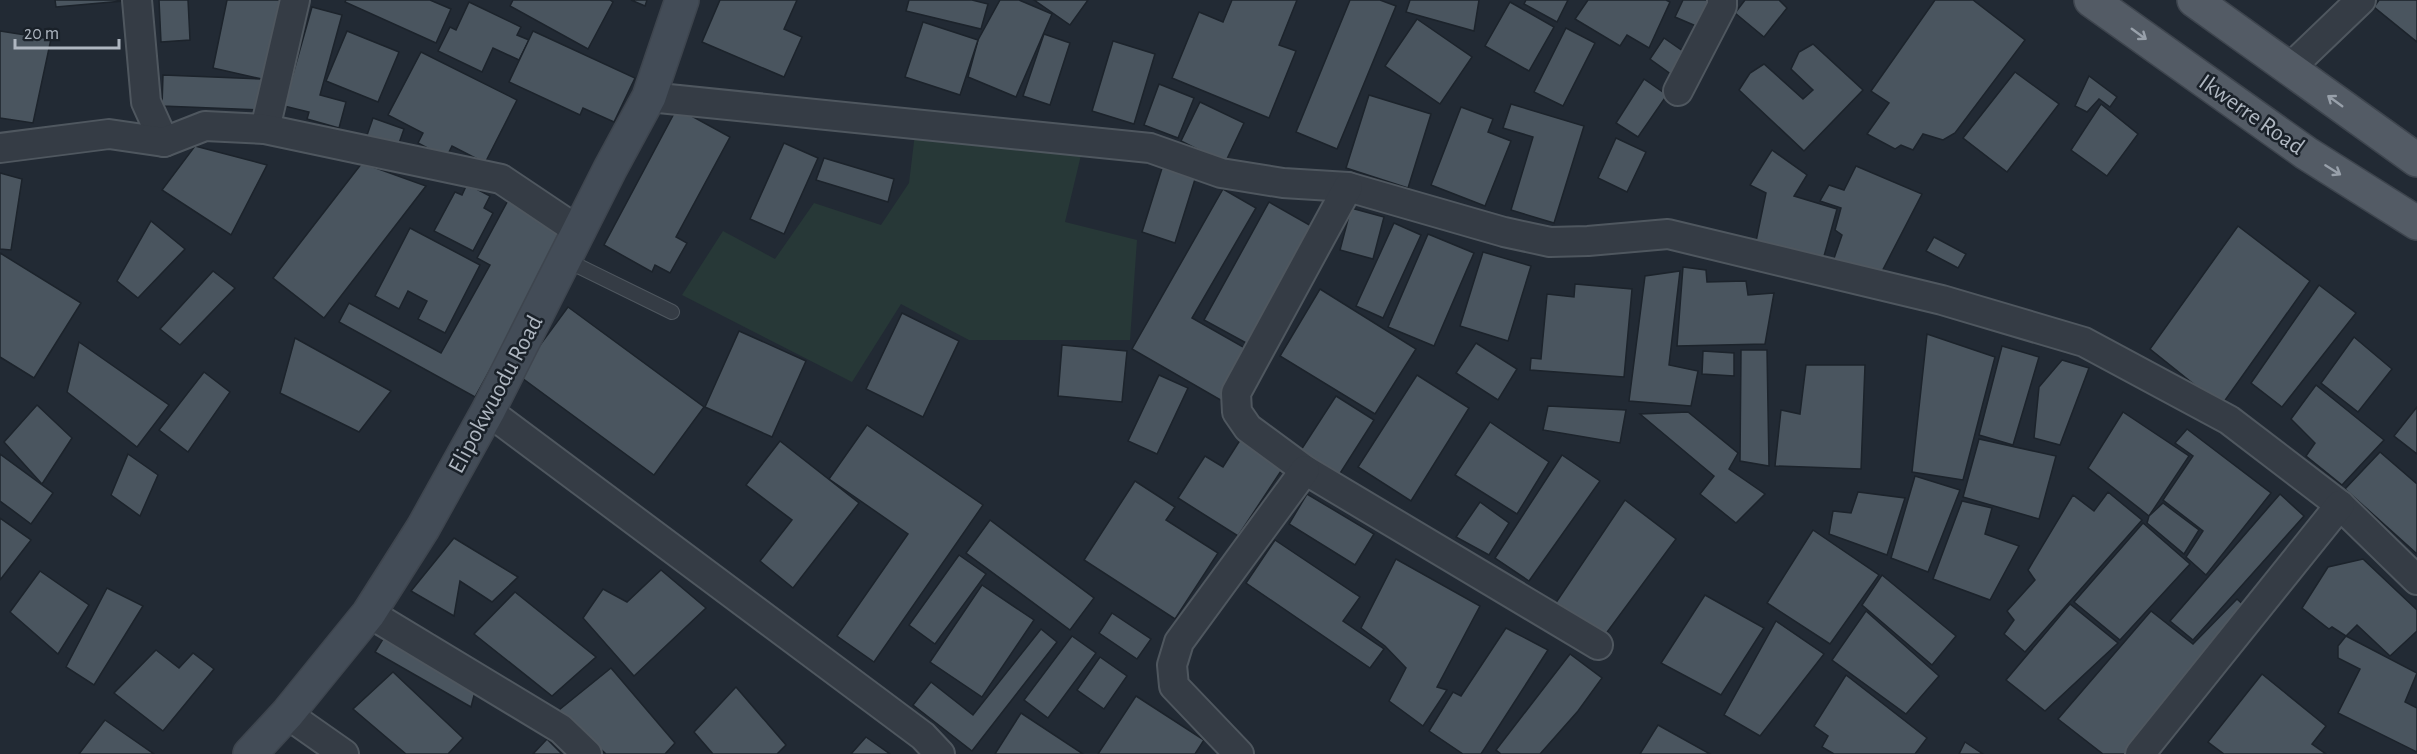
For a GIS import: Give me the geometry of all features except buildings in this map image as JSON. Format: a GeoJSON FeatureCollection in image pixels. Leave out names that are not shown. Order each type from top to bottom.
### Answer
{"type":"FeatureCollection","features":[{"type":"Feature","properties":{"kind":"main road","name":"Ikwerre Road"},"geometry":{"type":"LineString","coordinates":[[2091,0],[2306,153],[2417,223]]}},
{"type":"Feature","properties":{"kind":"main road"},"geometry":{"type":"LineString","coordinates":[[2194,0],[2417,160]]}},
{"type":"Feature","properties":{"kind":"street"},"geometry":{"type":"LineString","coordinates":[[137,0],[146,102],[164,142]]}},
{"type":"Feature","properties":{"kind":"street"},"geometry":{"type":"LineString","coordinates":[[265,129],[295,0]]}},
{"type":"Feature","properties":{"kind":"street","name":"Elipokwuodu Road"},"geometry":{"type":"LineString","coordinates":[[250,754],[287,714],[369,613],[423,528],[488,411],[649,97],[682,0]]}},
{"type":"Feature","properties":{"kind":"street"},"geometry":{"type":"LineString","coordinates":[[1678,91],[1722,6],[1722,0]]}},
{"type":"Feature","properties":{"kind":"street"},"geometry":{"type":"LineString","coordinates":[[2290,68],[2361,0]]}},
{"type":"Feature","properties":{"kind":"street"},"geometry":{"type":"LineString","coordinates":[[649,97],[1150,148],[1221,173],[1283,183],[1348,187],[1504,232],[1550,242],[1668,234],[1942,300],[2084,342],[2229,420],[2340,505],[2417,580]]}},
{"type":"Feature","properties":{"kind":"street"},"geometry":{"type":"LineString","coordinates":[[0,148],[109,134],[164,142],[205,126],[265,129],[501,179],[573,246]]}},
{"type":"Feature","properties":{"kind":"street"},"geometry":{"type":"LineString","coordinates":[[1348,187],[1236,393],[1237,412],[1248,428],[1305,470],[1598,645]]}},
{"type":"Feature","properties":{"kind":"street"},"geometry":{"type":"LineString","coordinates":[[488,411],[923,736],[940,754]]}},
{"type":"Feature","properties":{"kind":"street"},"geometry":{"type":"LineString","coordinates":[[1239,754],[1174,686],[1172,664],[1179,642],[1305,470]]}},
{"type":"Feature","properties":{"kind":"street"},"geometry":{"type":"LineString","coordinates":[[2140,754],[2340,505]]}},
{"type":"Feature","properties":{"kind":"street"},"geometry":{"type":"LineString","coordinates":[[369,613],[561,729],[587,754]]}},
{"type":"Feature","properties":{"kind":"street"},"geometry":{"type":"LineString","coordinates":[[287,714],[344,754]]}},
{"type":"Feature","properties":{"kind":"lane"},"geometry":{"type":"LineString","coordinates":[[573,246],[672,312]]}},
{"type":"Feature","properties":{"kind":"shaded area"},"geometry":{"type":"Polygon","coordinates":[[[917,117],[1082,151],[1065,222],[1137,240],[1130,340],[969,340],[901,304],[852,382],[682,295],[723,231],[775,259],[814,203],[881,225],[909,183],[917,117]]]}}]}
